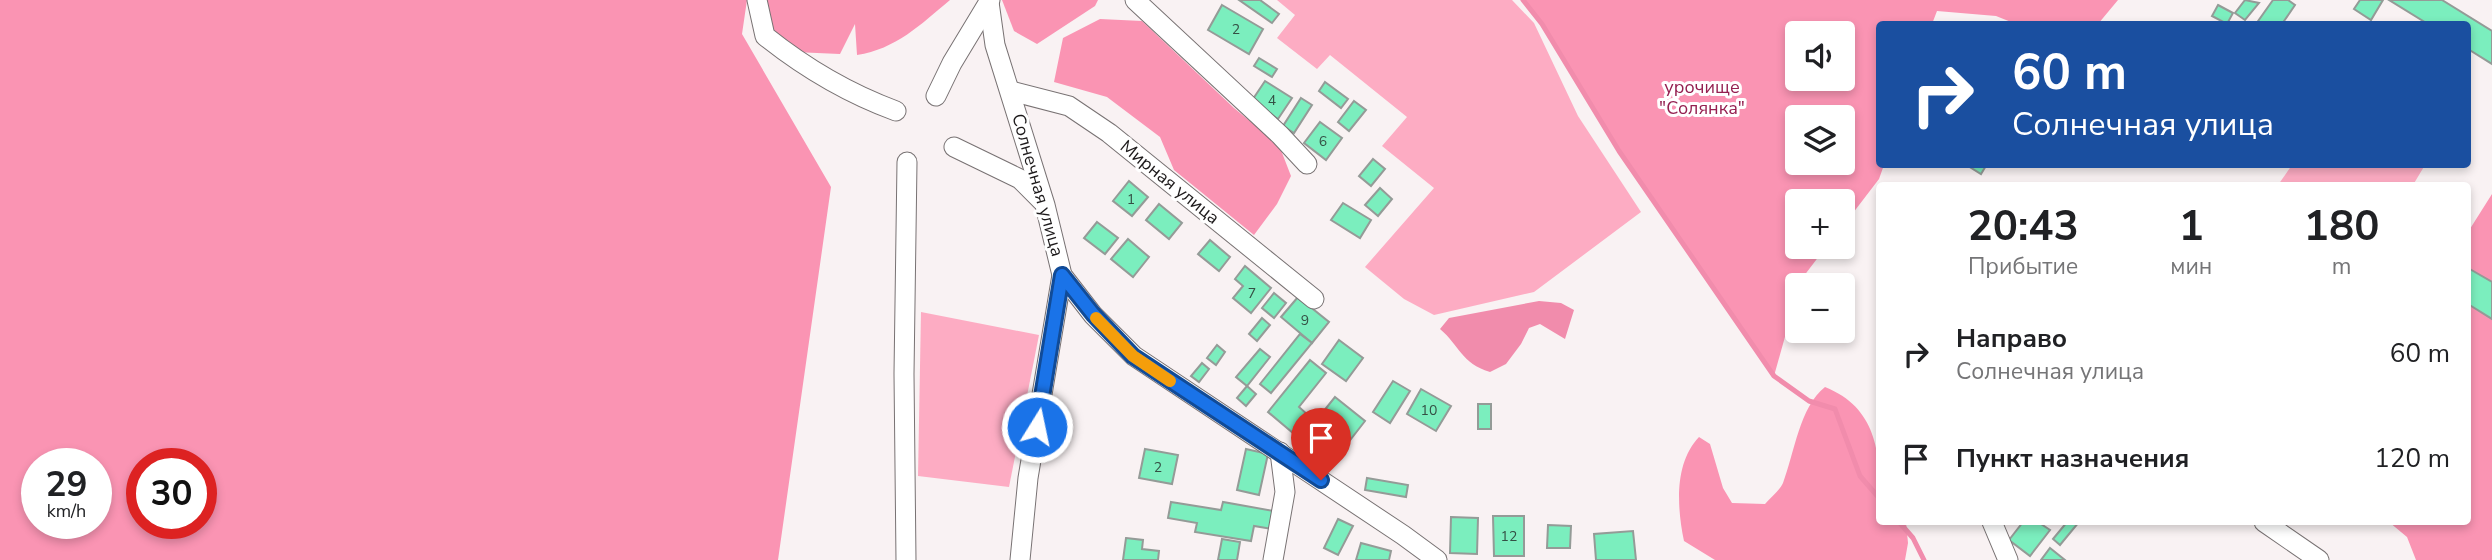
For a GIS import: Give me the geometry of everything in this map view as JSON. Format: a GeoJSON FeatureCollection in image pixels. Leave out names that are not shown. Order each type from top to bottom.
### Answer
{"type":"FeatureCollection","features":[{"type":"Feature","properties":{"kind":"street"},"geometry":{"type":"LineString","coordinates":[[757,0],[765,36],[774,44],[853,95],[896,111]]}},
{"type":"Feature","properties":{"kind":"street"},"geometry":{"type":"LineString","coordinates":[[1135,0],[1280,135],[1307,164]]}},
{"type":"Feature","properties":{"kind":"street"},"geometry":{"type":"LineString","coordinates":[[936,96],[952,63],[990,1]]}},
{"type":"Feature","properties":{"kind":"street","name":"Солнечная улица"},"geometry":{"type":"LineString","coordinates":[[990,1],[995,45],[1045,205],[1062,275],[1093,314],[1133,356],[1280,452],[1437,560]]}},
{"type":"Feature","properties":{"kind":"street","name":"Мирная улица"},"geometry":{"type":"LineString","coordinates":[[1011,91],[1069,106],[1109,133],[1314,299]]}},
{"type":"Feature","properties":{"kind":"street"},"geometry":{"type":"LineString","coordinates":[[954,147],[1020,179],[1045,205]]}},
{"type":"Feature","properties":{"kind":"street"},"geometry":{"type":"LineString","coordinates":[[906,560],[904,374],[907,162]]}},
{"type":"Feature","properties":{"kind":"street"},"geometry":{"type":"LineString","coordinates":[[1020,560],[1028,478],[1062,275]]}},
{"type":"Feature","properties":{"kind":"street"},"geometry":{"type":"LineString","coordinates":[[1273,560],[1285,492],[1280,452]]}},
{"type":"Feature","properties":{"kind":"street"},"geometry":{"type":"LineString","coordinates":[[1993,525],[2008,560]]}},
{"type":"Feature","properties":{"kind":"street"},"geometry":{"type":"LineString","coordinates":[[2268,525],[2319,560]]}},
{"type":"Feature","properties":{"kind":"shaded area"},"geometry":{"type":"Polygon","coordinates":[[[1277,0],[1512,0],[1534,23],[1578,116],[1641,212],[1534,292],[1434,315],[1404,299],[1365,267],[1434,188],[1382,146],[1407,117],[1330,55],[1317,69],[1277,38],[1295,15],[1277,0]]]}},
{"type":"Feature","properties":{"kind":"shaded area"},"geometry":{"type":"Polygon","coordinates":[[[2290,168],[2423,168],[2415,182],[2280,182],[2290,168]]]}},
{"type":"Feature","properties":{"kind":"shaded area"},"geometry":{"type":"Polygon","coordinates":[[[1539,301],[1561,303],[1574,310],[1565,339],[1540,324],[1529,328],[1506,364],[1490,372],[1467,359],[1440,329],[1449,318],[1539,301]]]}},
{"type":"Feature","properties":{"kind":"shaded area"},"geometry":{"type":"Polygon","coordinates":[[[921,312],[1039,335],[1009,487],[918,476],[921,312]]]}},
{"type":"Feature","properties":{"kind":"green space"},"geometry":{"type":"Polygon","coordinates":[[[0,0],[747,0],[742,34],[831,187],[778,560],[0,560],[0,0]]]}},
{"type":"Feature","properties":{"kind":"green space"},"geometry":{"type":"Polygon","coordinates":[[[758,0],[950,0],[896,42],[857,55],[855,24],[840,54],[794,52],[776,43],[758,0]]]}},
{"type":"Feature","properties":{"kind":"green space"},"geometry":{"type":"Polygon","coordinates":[[[1002,0],[1098,0],[1095,6],[1037,44],[1014,31],[1002,0]]]}},
{"type":"Feature","properties":{"kind":"green space","name":"урочище \"Солянка\""},"geometry":{"type":"Polygon","coordinates":[[[1523,0],[2118,0],[2100,21],[2008,21],[1996,16],[1937,11],[1933,21],[1876,21],[1876,168],[1883,168],[1879,179],[1855,210],[1855,189],[1785,189],[1785,259],[1817,259],[1806,273],[1785,273],[1785,337],[1774,376],[1619,151],[1542,24],[1523,0]]]}},
{"type":"Feature","properties":{"kind":"green space"},"geometry":{"type":"Polygon","coordinates":[[[1100,19],[1142,21],[1234,108],[1279,145],[1291,176],[1277,204],[1254,235],[1174,170],[1160,137],[1107,97],[1054,82],[1063,38],[1100,19]]]}},
{"type":"Feature","properties":{"kind":"green space"},"geometry":{"type":"Polygon","coordinates":[[[2492,194],[2492,560],[2416,560],[2407,537],[2393,525],[2471,525],[2471,227],[2492,194]]]}},
{"type":"Feature","properties":{"kind":"green space"},"geometry":{"type":"Polygon","coordinates":[[[1825,387],[1845,397],[1869,426],[1876,449],[1876,525],[1906,525],[1908,543],[1905,560],[1715,560],[1684,541],[1679,500],[1681,473],[1691,448],[1699,437],[1710,444],[1723,488],[1732,503],[1765,504],[1783,483],[1799,431],[1816,395],[1825,387]]]}},
{"type":"Feature","properties":{"kind":"building"},"geometry":{"type":"Polygon","coordinates":[[[1239,0],[1260,0],[1279,14],[1272,23],[1239,0]]]}},
{"type":"Feature","properties":{"kind":"building"},"geometry":{"type":"Polygon","coordinates":[[[2245,0],[2259,3],[2245,20],[2235,13],[2245,0]]]}},
{"type":"Feature","properties":{"kind":"building"},"geometry":{"type":"Polygon","coordinates":[[[2273,0],[2288,0],[2295,5],[2284,21],[2258,21],[2273,0]]]}},
{"type":"Feature","properties":{"kind":"building"},"geometry":{"type":"Polygon","coordinates":[[[2360,0],[2383,0],[2371,20],[2354,9],[2360,0]]]}},
{"type":"Feature","properties":{"kind":"building"},"geometry":{"type":"Polygon","coordinates":[[[2389,0],[2442,0],[2492,31],[2492,64],[2471,51],[2471,21],[2423,21],[2389,0]]]}},
{"type":"Feature","properties":{"kind":"building"},"geometry":{"type":"Polygon","coordinates":[[[1222,5],[1263,29],[1249,54],[1208,30],[1222,5]]]}},
{"type":"Feature","properties":{"kind":"building"},"geometry":{"type":"Polygon","coordinates":[[[2218,5],[2233,13],[2229,21],[2212,16],[2218,5]]]}},
{"type":"Feature","properties":{"kind":"building"},"geometry":{"type":"Polygon","coordinates":[[[1259,58],[1277,69],[1272,77],[1254,66],[1259,58]]]}},
{"type":"Feature","properties":{"kind":"building"},"geometry":{"type":"Polygon","coordinates":[[[1265,81],[1292,98],[1278,119],[1251,102],[1265,81]]]}},
{"type":"Feature","properties":{"kind":"building"},"geometry":{"type":"Polygon","coordinates":[[[1325,82],[1348,99],[1341,108],[1319,91],[1325,82]]]}},
{"type":"Feature","properties":{"kind":"building"},"geometry":{"type":"Polygon","coordinates":[[[1301,98],[1312,105],[1294,133],[1283,126],[1301,98]]]}},
{"type":"Feature","properties":{"kind":"building"},"geometry":{"type":"Polygon","coordinates":[[[1354,101],[1366,110],[1349,131],[1338,122],[1354,101]]]}},
{"type":"Feature","properties":{"kind":"building"},"geometry":{"type":"Polygon","coordinates":[[[1320,122],[1342,138],[1326,160],[1304,143],[1320,122]]]}},
{"type":"Feature","properties":{"kind":"building"},"geometry":{"type":"Polygon","coordinates":[[[1373,159],[1385,169],[1371,186],[1359,176],[1373,159]]]}},
{"type":"Feature","properties":{"kind":"building"},"geometry":{"type":"Polygon","coordinates":[[[1971,168],[1985,168],[1981,174],[1971,168]]]}},
{"type":"Feature","properties":{"kind":"building"},"geometry":{"type":"Polygon","coordinates":[[[1129,181],[1148,197],[1132,216],[1113,201],[1129,181]]]}},
{"type":"Feature","properties":{"kind":"building"},"geometry":{"type":"Polygon","coordinates":[[[1380,188],[1392,199],[1378,216],[1365,205],[1380,188]]]}},
{"type":"Feature","properties":{"kind":"building"},"geometry":{"type":"Polygon","coordinates":[[[1343,203],[1371,220],[1360,238],[1331,220],[1343,203]]]}},
{"type":"Feature","properties":{"kind":"building"},"geometry":{"type":"Polygon","coordinates":[[[1159,204],[1182,223],[1169,239],[1146,220],[1159,204]]]}},
{"type":"Feature","properties":{"kind":"building"},"geometry":{"type":"Polygon","coordinates":[[[1097,222],[1118,238],[1105,254],[1084,238],[1097,222]]]}},
{"type":"Feature","properties":{"kind":"building"},"geometry":{"type":"Polygon","coordinates":[[[1128,239],[1149,257],[1133,277],[1111,259],[1128,239]]]}},
{"type":"Feature","properties":{"kind":"building"},"geometry":{"type":"Polygon","coordinates":[[[1210,240],[1230,257],[1219,271],[1198,254],[1210,240]]]}},
{"type":"Feature","properties":{"kind":"building"},"geometry":{"type":"Polygon","coordinates":[[[1245,266],[1271,288],[1251,313],[1233,298],[1243,286],[1235,279],[1245,266]]]}},
{"type":"Feature","properties":{"kind":"building"},"geometry":{"type":"Polygon","coordinates":[[[2471,270],[2492,282],[2492,319],[2471,306],[2471,270]]]}},
{"type":"Feature","properties":{"kind":"building"},"geometry":{"type":"Polygon","coordinates":[[[1274,293],[1286,303],[1274,318],[1262,308],[1274,293]]]}},
{"type":"Feature","properties":{"kind":"building"},"geometry":{"type":"Polygon","coordinates":[[[1298,297],[1329,322],[1312,343],[1281,317],[1298,297]]]}},
{"type":"Feature","properties":{"kind":"building"},"geometry":{"type":"Polygon","coordinates":[[[1262,318],[1270,325],[1257,341],[1249,334],[1262,318]]]}},
{"type":"Feature","properties":{"kind":"building"},"geometry":{"type":"Polygon","coordinates":[[[1300,334],[1312,343],[1271,393],[1260,384],[1300,334]]]}},
{"type":"Feature","properties":{"kind":"building"},"geometry":{"type":"Polygon","coordinates":[[[1339,340],[1363,358],[1346,381],[1322,364],[1339,340]]]}},
{"type":"Feature","properties":{"kind":"building"},"geometry":{"type":"Polygon","coordinates":[[[1217,345],[1225,352],[1216,365],[1207,358],[1217,345]]]}},
{"type":"Feature","properties":{"kind":"building"},"geometry":{"type":"Polygon","coordinates":[[[1260,349],[1270,357],[1247,386],[1236,377],[1260,349]]]}},
{"type":"Feature","properties":{"kind":"building"},"geometry":{"type":"Polygon","coordinates":[[[1310,360],[1326,373],[1299,407],[1308,415],[1293,433],[1268,412],[1310,360]]]}},
{"type":"Feature","properties":{"kind":"building"},"geometry":{"type":"Polygon","coordinates":[[[1202,363],[1209,369],[1199,382],[1191,376],[1202,363]]]}},
{"type":"Feature","properties":{"kind":"building"},"geometry":{"type":"Polygon","coordinates":[[[1393,381],[1410,391],[1390,423],[1373,412],[1393,381]]]}},
{"type":"Feature","properties":{"kind":"building"},"geometry":{"type":"Polygon","coordinates":[[[1247,386],[1256,394],[1246,406],[1237,398],[1247,386]]]}},
{"type":"Feature","properties":{"kind":"building"},"geometry":{"type":"Polygon","coordinates":[[[1421,389],[1451,406],[1436,431],[1407,414],[1421,389]]]}},
{"type":"Feature","properties":{"kind":"building"},"geometry":{"type":"Polygon","coordinates":[[[1335,397],[1365,421],[1340,453],[1310,428],[1335,397]]]}},
{"type":"Feature","properties":{"kind":"building"},"geometry":{"type":"Polygon","coordinates":[[[1478,404],[1491,404],[1491,429],[1478,429],[1478,404]]]}},
{"type":"Feature","properties":{"kind":"building"},"geometry":{"type":"Polygon","coordinates":[[[1145,449],[1178,455],[1172,484],[1139,478],[1145,449]]]}},
{"type":"Feature","properties":{"kind":"building"},"geometry":{"type":"Polygon","coordinates":[[[1246,449],[1268,454],[1259,495],[1237,490],[1246,449]]]}},
{"type":"Feature","properties":{"kind":"building"},"geometry":{"type":"Polygon","coordinates":[[[1367,478],[1408,485],[1406,497],[1365,490],[1367,478]]]}},
{"type":"Feature","properties":{"kind":"building"},"geometry":{"type":"Polygon","coordinates":[[[1171,502],[1221,510],[1223,502],[1274,511],[1272,529],[1254,526],[1251,541],[1195,532],[1197,523],[1168,518],[1171,502]]]}},
{"type":"Feature","properties":{"kind":"building"},"geometry":{"type":"Polygon","coordinates":[[[1493,516],[1524,516],[1524,556],[1494,556],[1493,516]]]}},
{"type":"Feature","properties":{"kind":"building"},"geometry":{"type":"Polygon","coordinates":[[[1451,517],[1478,518],[1477,554],[1450,553],[1451,517]]]}},
{"type":"Feature","properties":{"kind":"building"},"geometry":{"type":"Polygon","coordinates":[[[1338,519],[1353,526],[1338,555],[1324,548],[1338,519]]]}},
{"type":"Feature","properties":{"kind":"building"},"geometry":{"type":"Polygon","coordinates":[[[1548,525],[1571,526],[1570,548],[1547,548],[1548,525]]]}},
{"type":"Feature","properties":{"kind":"building"},"geometry":{"type":"Polygon","coordinates":[[[2021,525],[2042,525],[2050,530],[2030,556],[2009,540],[2021,525]]]}},
{"type":"Feature","properties":{"kind":"building"},"geometry":{"type":"Polygon","coordinates":[[[2065,525],[2077,525],[2060,545],[2053,539],[2065,525]]]}},
{"type":"Feature","properties":{"kind":"building"},"geometry":{"type":"Polygon","coordinates":[[[1633,531],[1636,560],[1596,560],[1594,534],[1633,531]]]}},
{"type":"Feature","properties":{"kind":"building"},"geometry":{"type":"Polygon","coordinates":[[[1126,538],[1143,540],[1142,549],[1159,551],[1158,560],[1123,560],[1126,538]]]}},
{"type":"Feature","properties":{"kind":"building"},"geometry":{"type":"Polygon","coordinates":[[[1222,539],[1240,542],[1237,560],[1218,560],[1222,539]]]}},
{"type":"Feature","properties":{"kind":"building"},"geometry":{"type":"Polygon","coordinates":[[[1361,543],[1391,551],[1389,560],[1356,560],[1361,543]]]}},
{"type":"Feature","properties":{"kind":"building"},"geometry":{"type":"Polygon","coordinates":[[[2050,548],[2065,560],[2041,560],[2050,548]]]}},
{"type":"Feature","properties":{"kind":"waterway"},"geometry":{"type":"LineString","coordinates":[[1523,0],[1542,24],[1619,151],[1774,376],[1809,401],[1835,409],[1860,476],[1876,494]]}},
{"type":"Feature","properties":{"kind":"waterway"},"geometry":{"type":"LineString","coordinates":[[1902,525],[1913,538],[1924,560]]}},
{"type":"Feature","properties":{"kind":"slow traffic"},"geometry":{"type":"LineString","coordinates":[[1096,318],[1133,356],[1170,381]]}},
{"type":"Feature","properties":{"kind":"route"},"geometry":{"type":"LineString","coordinates":[[1037,427],[1062,275],[1093,314],[1133,356],[1321,480]]}}]}
